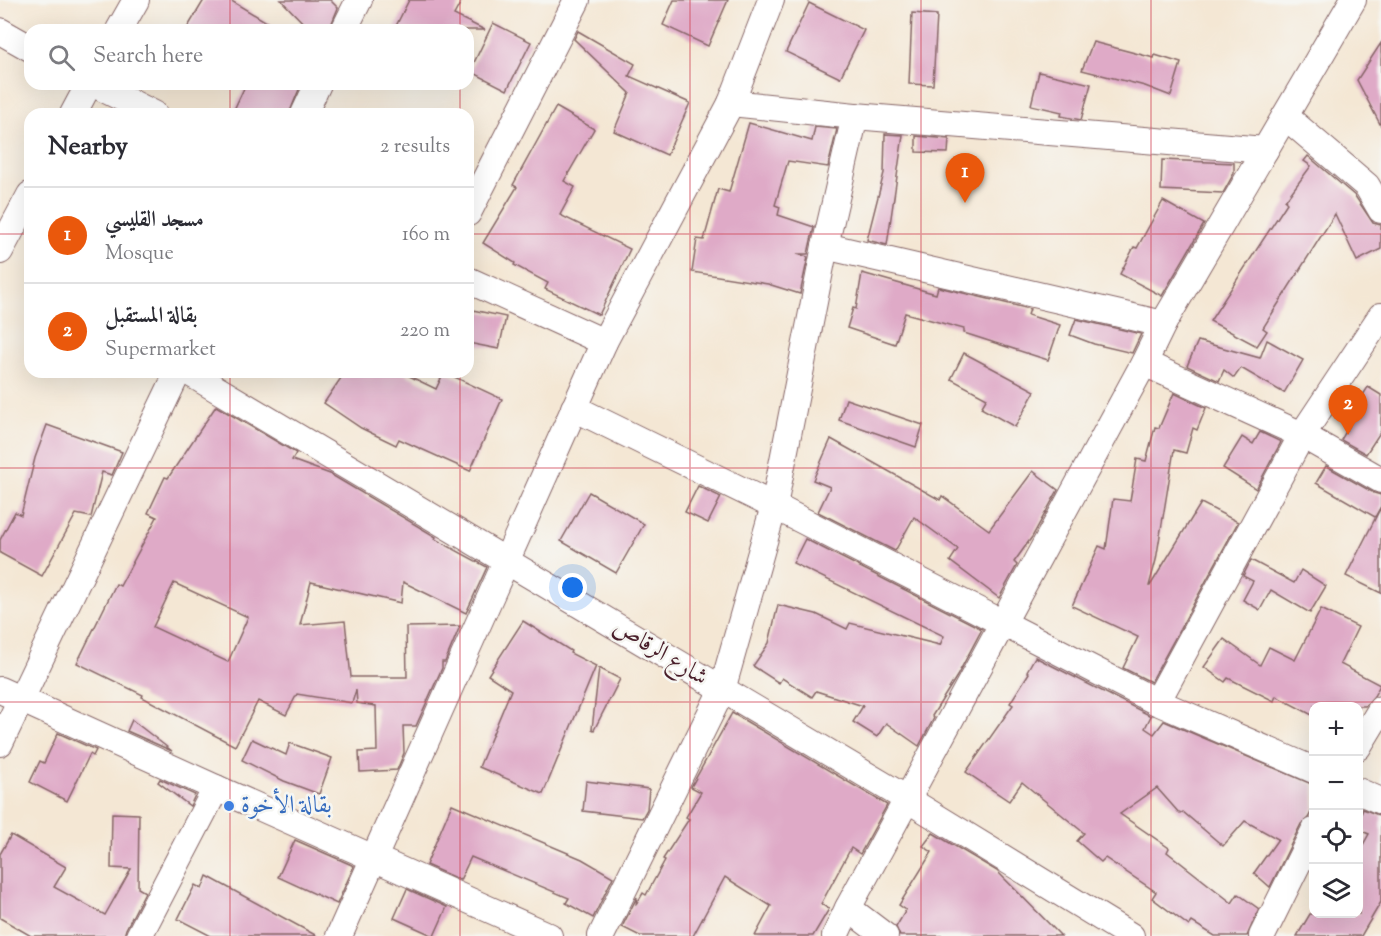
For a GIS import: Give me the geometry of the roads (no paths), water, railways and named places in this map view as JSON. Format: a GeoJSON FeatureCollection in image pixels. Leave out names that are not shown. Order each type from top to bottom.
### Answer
{"type":"FeatureCollection","features":[{"type":"Feature","properties":{"kind":"street"},"geometry":{"type":"LineString","coordinates":[[122,24],[136,0]]}},
{"type":"Feature","properties":{"kind":"street"},"geometry":{"type":"LineString","coordinates":[[347,24],[359,0]]}},
{"type":"Feature","properties":{"kind":"street"},"geometry":{"type":"LineString","coordinates":[[474,201],[578,0]]}},
{"type":"Feature","properties":{"kind":"street"},"geometry":{"type":"LineString","coordinates":[[339,936],[604,342],[731,104],[771,0]]}},
{"type":"Feature","properties":{"kind":"street"},"geometry":{"type":"LineString","coordinates":[[835,936],[1163,324],[1353,0]]}},
{"type":"Feature","properties":{"kind":"street"},"geometry":{"type":"LineString","coordinates":[[0,32],[24,45]]}},
{"type":"Feature","properties":{"kind":"street"},"geometry":{"type":"LineString","coordinates":[[76,108],[86,90]]}},
{"type":"Feature","properties":{"kind":"street"},"geometry":{"type":"LineString","coordinates":[[106,90],[142,108]]}},
{"type":"Feature","properties":{"kind":"street"},"geometry":{"type":"LineString","coordinates":[[307,108],[315,90]]}},
{"type":"Feature","properties":{"kind":"street"},"geometry":{"type":"LineString","coordinates":[[731,104],[1265,150]]}},
{"type":"Feature","properties":{"kind":"street"},"geometry":{"type":"LineString","coordinates":[[601,936],[722,690],[774,506],[825,246],[855,116]]}},
{"type":"Feature","properties":{"kind":"street"},"geometry":{"type":"LineString","coordinates":[[1285,116],[1367,186],[1381,210]]}},
{"type":"Feature","properties":{"kind":"street"},"geometry":{"type":"LineString","coordinates":[[0,251],[24,206]]}},
{"type":"Feature","properties":{"kind":"street"},"geometry":{"type":"LineString","coordinates":[[825,246],[1163,324]]}},
{"type":"Feature","properties":{"kind":"street"},"geometry":{"type":"LineString","coordinates":[[474,283],[604,342]]}},
{"type":"Feature","properties":{"kind":"street"},"geometry":{"type":"LineString","coordinates":[[1157,702],[1302,435],[1381,316]]}},
{"type":"Feature","properties":{"kind":"street"},"geometry":{"type":"LineString","coordinates":[[1144,363],[1302,435],[1381,480]]}},
{"type":"Feature","properties":{"kind":"street"},"geometry":{"type":"LineString","coordinates":[[0,743],[10,695],[175,378]]}},
{"type":"Feature","properties":{"kind":"street","name":"شارع الرقاص"},"geometry":{"type":"LineString","coordinates":[[198,378],[907,799],[1131,936]]}},
{"type":"Feature","properties":{"kind":"street"},"geometry":{"type":"LineString","coordinates":[[574,408],[774,506],[1157,702],[1309,768]]}},
{"type":"Feature","properties":{"kind":"street"},"geometry":{"type":"LineString","coordinates":[[10,695],[549,936]]}},
{"type":"Feature","properties":{"kind":"street"},"geometry":{"type":"LineString","coordinates":[[1363,740],[1381,709]]}},
{"type":"Feature","properties":{"kind":"street"},"geometry":{"type":"LineString","coordinates":[[139,936],[216,788]]}},
{"type":"Feature","properties":{"kind":"street"},"geometry":{"type":"LineString","coordinates":[[1363,793],[1381,801]]}},
{"type":"Feature","properties":{"kind":"street"},"geometry":{"type":"LineString","coordinates":[[1262,936],[1309,841]]}},
{"type":"Feature","properties":{"kind":"street"},"geometry":{"type":"LineString","coordinates":[[848,908],[885,936]]}},
{"type":"Feature","properties":{"kind":"place","name":"مسجد القليسي"},"geometry":{"type":"Point","coordinates":[965,203]}},
{"type":"Feature","properties":{"kind":"place","name":"بقالة المستقبل"},"geometry":{"type":"Point","coordinates":[1348,435]}},
{"type":"Feature","properties":{"kind":"place","name":"بقالة الأخوة"},"geometry":{"type":"Point","coordinates":[229,806]}}]}
